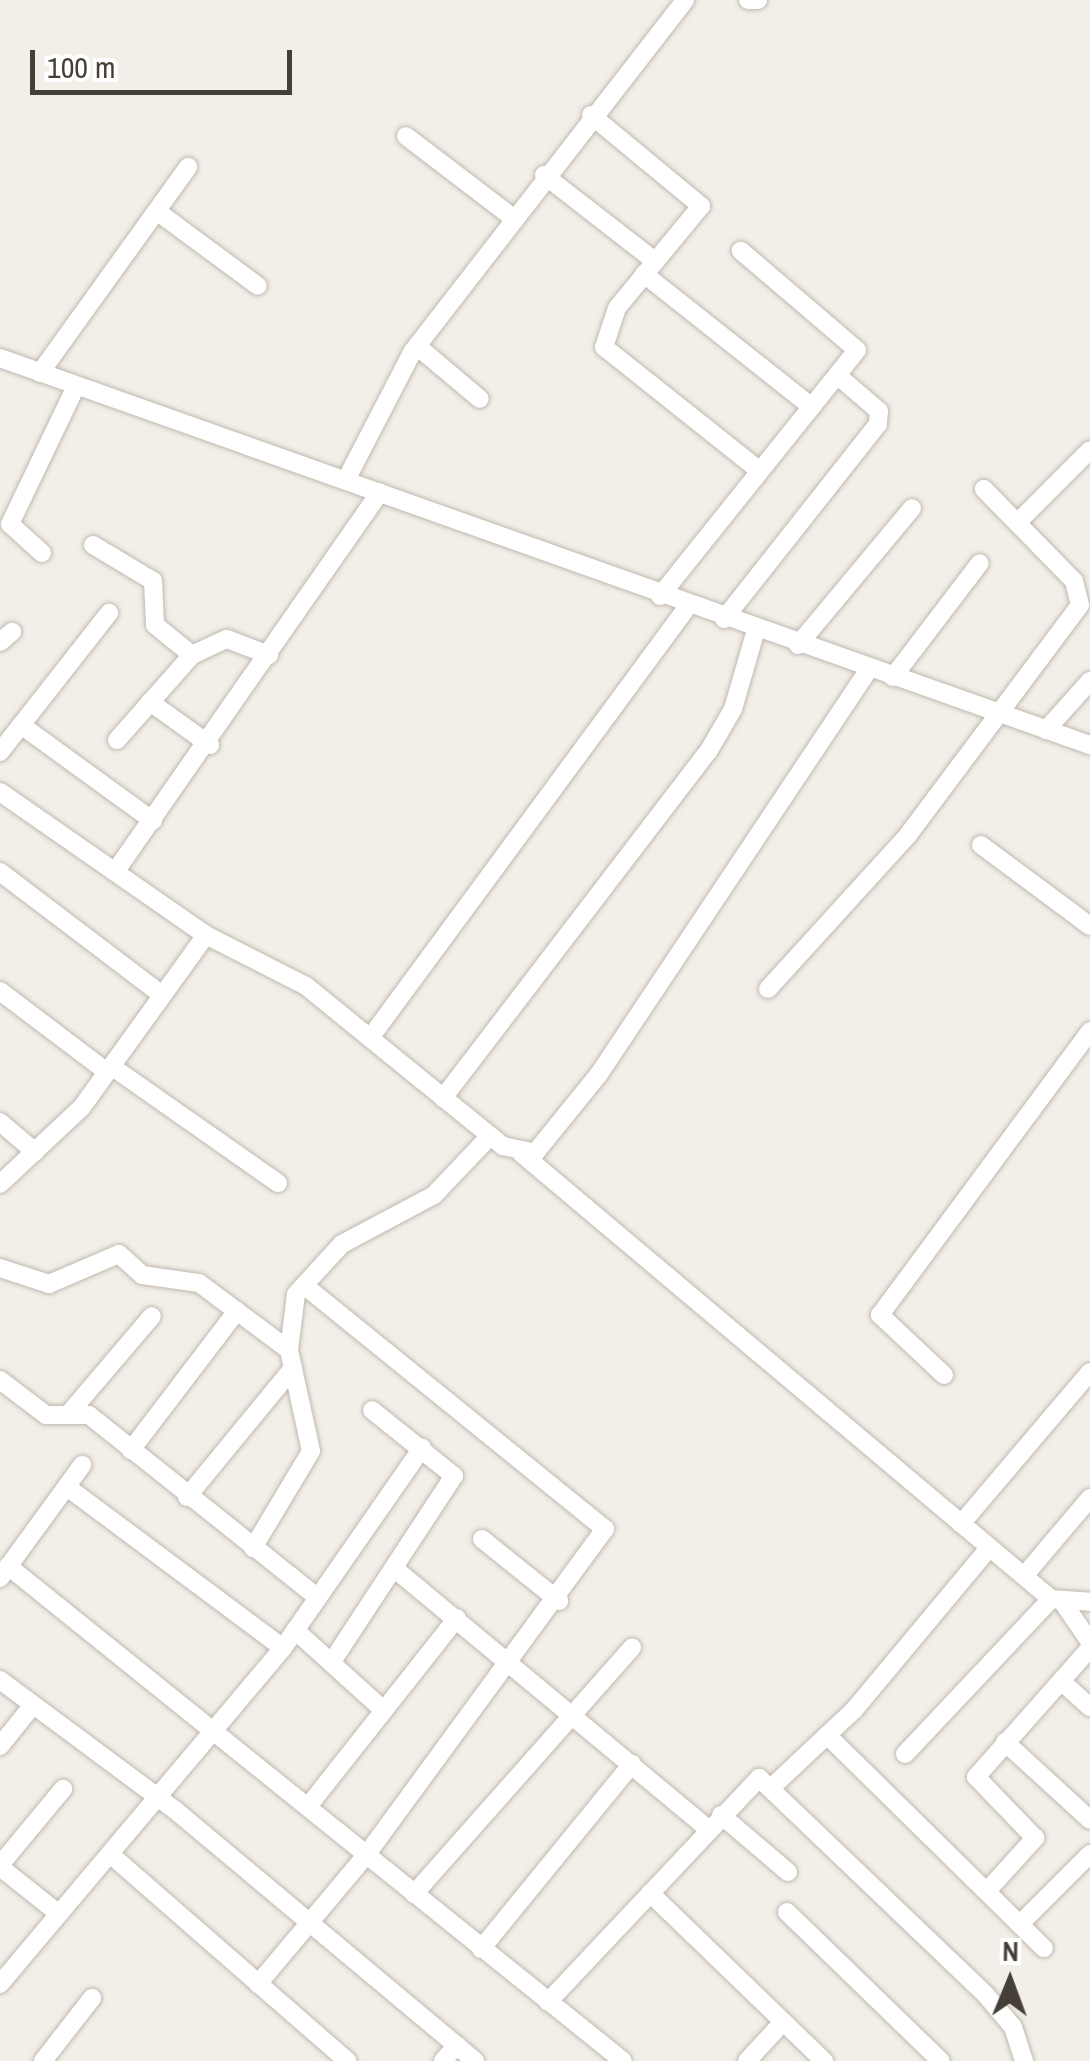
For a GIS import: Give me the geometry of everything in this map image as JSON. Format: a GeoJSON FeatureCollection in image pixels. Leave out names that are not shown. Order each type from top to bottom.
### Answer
{"type":"FeatureCollection","features":[{"type":"Feature","properties":{"kind":"street"},"geometry":{"type":"LineString","coordinates":[[346,480],[417,346],[544,175],[685,0]]}},
{"type":"Feature","properties":{"kind":"street"},"geometry":{"type":"LineString","coordinates":[[748,0],[758,0]]}},
{"type":"Feature","properties":{"kind":"street"},"geometry":{"type":"LineString","coordinates":[[591,115],[698,200],[694,218],[608,322],[610,357],[760,471]]}},
{"type":"Feature","properties":{"kind":"street"},"geometry":{"type":"LineString","coordinates":[[406,136],[512,217]]}},
{"type":"Feature","properties":{"kind":"street"},"geometry":{"type":"LineString","coordinates":[[40,373],[188,168]]}},
{"type":"Feature","properties":{"kind":"street"},"geometry":{"type":"LineString","coordinates":[[544,175],[812,408]]}},
{"type":"Feature","properties":{"kind":"street"},"geometry":{"type":"LineString","coordinates":[[158,212],[258,286]]}},
{"type":"Feature","properties":{"kind":"street"},"geometry":{"type":"LineString","coordinates":[[660,596],[858,350],[741,251]]}},
{"type":"Feature","properties":{"kind":"street"},"geometry":{"type":"LineString","coordinates":[[417,346],[480,399]]}},
{"type":"Feature","properties":{"kind":"street"},"geometry":{"type":"LineString","coordinates":[[0,358],[724,619],[1090,745]]}},
{"type":"Feature","properties":{"kind":"street"},"geometry":{"type":"LineString","coordinates":[[724,619],[878,424],[879,411],[838,376]]}},
{"type":"Feature","properties":{"kind":"street"},"geometry":{"type":"LineString","coordinates":[[42,552],[10,524],[76,386]]}},
{"type":"Feature","properties":{"kind":"street"},"geometry":{"type":"LineString","coordinates":[[1017,523],[1090,450]]}},
{"type":"Feature","properties":{"kind":"street"},"geometry":{"type":"LineString","coordinates":[[768,989],[908,834],[1081,596],[984,489]]}},
{"type":"Feature","properties":{"kind":"street"},"geometry":{"type":"LineString","coordinates":[[115,872],[210,745],[380,492]]}},
{"type":"Feature","properties":{"kind":"street"},"geometry":{"type":"LineString","coordinates":[[798,645],[912,508]]}},
{"type":"Feature","properties":{"kind":"street"},"geometry":{"type":"LineString","coordinates":[[92,545],[154,581],[155,625],[192,655]]}},
{"type":"Feature","properties":{"kind":"street"},"geometry":{"type":"LineString","coordinates":[[893,677],[980,564]]}},
{"type":"Feature","properties":{"kind":"street"},"geometry":{"type":"LineString","coordinates":[[370,1038],[688,606]]}},
{"type":"Feature","properties":{"kind":"street"},"geometry":{"type":"LineString","coordinates":[[0,752],[12,727],[110,613]]}},
{"type":"Feature","properties":{"kind":"street"},"geometry":{"type":"LineString","coordinates":[[443,1098],[708,752],[733,710],[756,630]]}},
{"type":"Feature","properties":{"kind":"street"},"geometry":{"type":"LineString","coordinates":[[117,740],[192,655],[228,639],[269,656]]}},
{"type":"Feature","properties":{"kind":"street"},"geometry":{"type":"LineString","coordinates":[[521,1154],[542,1148],[600,1074],[869,669]]}},
{"type":"Feature","properties":{"kind":"street"},"geometry":{"type":"LineString","coordinates":[[1046,730],[1090,680]]}},
{"type":"Feature","properties":{"kind":"street"},"geometry":{"type":"LineString","coordinates":[[150,702],[210,745]]}},
{"type":"Feature","properties":{"kind":"street"},"geometry":{"type":"LineString","coordinates":[[12,727],[154,820]]}},
{"type":"Feature","properties":{"kind":"street"},"geometry":{"type":"LineString","coordinates":[[0,792],[206,936],[306,986],[490,1136],[521,1154],[1058,1602],[1090,1645],[976,1777],[1036,1838],[987,1891]]}},
{"type":"Feature","properties":{"kind":"street"},"geometry":{"type":"LineString","coordinates":[[981,845],[1090,926]]}},
{"type":"Feature","properties":{"kind":"street"},"geometry":{"type":"LineString","coordinates":[[0,872],[162,995]]}},
{"type":"Feature","properties":{"kind":"street"},"geometry":{"type":"LineString","coordinates":[[0,1184],[35,1152],[109,1069],[206,936]]}},
{"type":"Feature","properties":{"kind":"street"},"geometry":{"type":"LineString","coordinates":[[0,991],[278,1183]]}},
{"type":"Feature","properties":{"kind":"street"},"geometry":{"type":"LineString","coordinates":[[944,1374],[880,1315],[1090,1031]]}},
{"type":"Feature","properties":{"kind":"street"},"geometry":{"type":"LineString","coordinates":[[0,1122],[35,1152]]}},
{"type":"Feature","properties":{"kind":"street"},"geometry":{"type":"LineString","coordinates":[[253,1548],[310,1451],[291,1359],[291,1303],[342,1244],[434,1195],[490,1136]]}},
{"type":"Feature","properties":{"kind":"street"},"geometry":{"type":"LineString","coordinates":[[1,1271],[58,1284],[119,1254],[149,1278],[184,1274],[237,1310],[291,1359]]}},
{"type":"Feature","properties":{"kind":"street"},"geometry":{"type":"LineString","coordinates":[[258,1984],[367,1854],[559,1601],[605,1529],[304,1286]]}},
{"type":"Feature","properties":{"kind":"street"},"geometry":{"type":"LineString","coordinates":[[131,1450],[237,1310]]}},
{"type":"Feature","properties":{"kind":"street"},"geometry":{"type":"LineString","coordinates":[[0,1380],[46,1416],[72,1410],[152,1316]]}},
{"type":"Feature","properties":{"kind":"street"},"geometry":{"type":"LineString","coordinates":[[188,1498],[291,1359]]}},
{"type":"Feature","properties":{"kind":"street"},"geometry":{"type":"LineString","coordinates":[[960,1524],[1090,1372]]}},
{"type":"Feature","properties":{"kind":"street"},"geometry":{"type":"LineString","coordinates":[[72,1410],[131,1450],[317,1597]]}},
{"type":"Feature","properties":{"kind":"street"},"geometry":{"type":"LineString","coordinates":[[331,1663],[454,1476],[372,1410]]}},
{"type":"Feature","properties":{"kind":"street"},"geometry":{"type":"LineString","coordinates":[[3,1975],[283,1648],[422,1448]]}},
{"type":"Feature","properties":{"kind":"street"},"geometry":{"type":"LineString","coordinates":[[82,1465],[4,1572],[216,1726],[481,1950],[623,2061]]}},
{"type":"Feature","properties":{"kind":"street"},"geometry":{"type":"LineString","coordinates":[[66,1486],[283,1648]]}},
{"type":"Feature","properties":{"kind":"street"},"geometry":{"type":"LineString","coordinates":[[1024,1576],[1090,1498]]}},
{"type":"Feature","properties":{"kind":"street"},"geometry":{"type":"LineString","coordinates":[[482,1539],[559,1601]]}},
{"type":"Feature","properties":{"kind":"street"},"geometry":{"type":"LineString","coordinates":[[774,1786],[827,1735],[989,1548]]}},
{"type":"Feature","properties":{"kind":"street"},"geometry":{"type":"LineString","coordinates":[[395,1569],[632,1764],[788,1872]]}},
{"type":"Feature","properties":{"kind":"street"},"geometry":{"type":"LineString","coordinates":[[905,1754],[1058,1602],[1090,1602]]}},
{"type":"Feature","properties":{"kind":"street"},"geometry":{"type":"LineString","coordinates":[[310,1804],[457,1618]]}},
{"type":"Feature","properties":{"kind":"street"},"geometry":{"type":"LineString","coordinates":[[295,1630],[382,1709]]}},
{"type":"Feature","properties":{"kind":"street"},"geometry":{"type":"LineString","coordinates":[[414,1894],[570,1712],[632,1648]]}},
{"type":"Feature","properties":{"kind":"street"},"geometry":{"type":"LineString","coordinates":[[0,1680],[158,1798],[475,2061]]}},
{"type":"Feature","properties":{"kind":"street"},"geometry":{"type":"LineString","coordinates":[[1060,1681],[1090,1707]]}},
{"type":"Feature","properties":{"kind":"street"},"geometry":{"type":"LineString","coordinates":[[0,1746],[34,1705]]}},
{"type":"Feature","properties":{"kind":"street"},"geometry":{"type":"LineString","coordinates":[[827,1735],[1044,1948]]}},
{"type":"Feature","properties":{"kind":"street"},"geometry":{"type":"LineString","coordinates":[[1005,1742],[1090,1820]]}},
{"type":"Feature","properties":{"kind":"street"},"geometry":{"type":"LineString","coordinates":[[481,1950],[632,1764]]}},
{"type":"Feature","properties":{"kind":"street"},"geometry":{"type":"LineString","coordinates":[[548,2002],[752,1781],[774,1786],[985,1994],[1013,2026],[1024,2061]]}},
{"type":"Feature","properties":{"kind":"street"},"geometry":{"type":"LineString","coordinates":[[59,1914],[0,1866],[62,1789]]}},
{"type":"Feature","properties":{"kind":"street"},"geometry":{"type":"LineString","coordinates":[[110,1854],[346,2061]]}},
{"type":"Feature","properties":{"kind":"street"},"geometry":{"type":"LineString","coordinates":[[1020,1924],[1090,1854]]}},
{"type":"Feature","properties":{"kind":"street"},"geometry":{"type":"LineString","coordinates":[[650,1893],[824,2061]]}},
{"type":"Feature","properties":{"kind":"street"},"geometry":{"type":"LineString","coordinates":[[788,1912],[940,2061]]}},
{"type":"Feature","properties":{"kind":"street"},"geometry":{"type":"LineString","coordinates":[[43,2061],[92,1998]]}},
{"type":"Feature","properties":{"kind":"street"},"geometry":{"type":"LineString","coordinates":[[747,2061],[784,2022]]}},
{"type":"Feature","properties":{"kind":"street"},"geometry":{"type":"LineString","coordinates":[[443,2061],[457,2045]]}}]}
